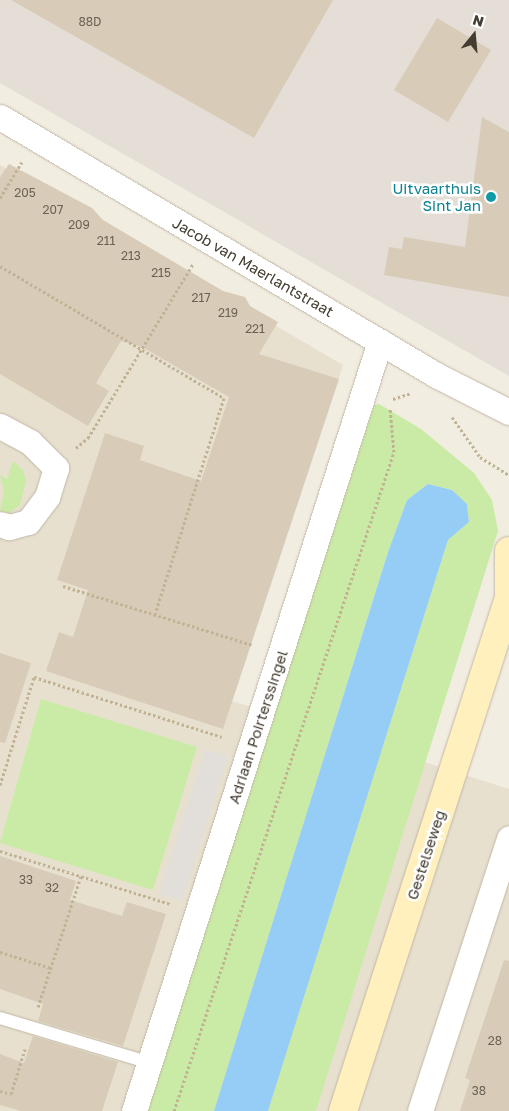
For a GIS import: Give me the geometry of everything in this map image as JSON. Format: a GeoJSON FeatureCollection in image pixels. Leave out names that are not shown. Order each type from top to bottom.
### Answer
{"type":"FeatureCollection","features":[{"type":"Feature","properties":{"kind":"main road","name":"Gestelseweg"},"geometry":{"type":"LineString","coordinates":[[343,1111],[509,599],[509,551]]}},
{"type":"Feature","properties":{"kind":"street","name":"Jacob van Maerlantstraat"},"geometry":{"type":"LineString","coordinates":[[0,117],[380,342],[509,412]]}},
{"type":"Feature","properties":{"kind":"street","name":"Adriaan Poirterssingel"},"geometry":{"type":"LineString","coordinates":[[134,1111],[199,914],[380,342]]}},
{"type":"Feature","properties":{"kind":"street"},"geometry":{"type":"LineString","coordinates":[[0,426],[30,442],[56,468],[47,497],[28,522],[9,527],[0,524]]}},
{"type":"Feature","properties":{"kind":"street"},"geometry":{"type":"LineString","coordinates":[[420,1111],[509,838]]}},
{"type":"Feature","properties":{"kind":"lane"},"geometry":{"type":"LineString","coordinates":[[0,1018],[150,1063]]}},
{"type":"Feature","properties":{"kind":"path"},"geometry":{"type":"LineString","coordinates":[[0,198],[36,138]]}},
{"type":"Feature","properties":{"kind":"path"},"geometry":{"type":"LineString","coordinates":[[56,468],[88,438],[207,240]]}},
{"type":"Feature","properties":{"kind":"path"},"geometry":{"type":"LineString","coordinates":[[0,266],[224,398],[155,614]]}},
{"type":"Feature","properties":{"kind":"path"},"geometry":{"type":"LineString","coordinates":[[174,1111],[394,452],[390,400],[365,388]]}},
{"type":"Feature","properties":{"kind":"path"},"geometry":{"type":"LineString","coordinates":[[63,586],[281,655]]}},
{"type":"Feature","properties":{"kind":"path"},"geometry":{"type":"LineString","coordinates":[[0,784],[34,678],[252,746]]}},
{"type":"Feature","properties":{"kind":"path"},"geometry":{"type":"LineString","coordinates":[[0,851],[199,914]]}},
{"type":"Feature","properties":{"kind":"path"},"geometry":{"type":"LineString","coordinates":[[0,1091],[11,1094],[81,876]]}},
{"type":"Feature","properties":{"kind":"path"},"geometry":{"type":"LineString","coordinates":[[0,952],[51,968]]}},
{"type":"Feature","properties":{"kind":"shaded area"},"geometry":{"type":"Polygon","coordinates":[[[0,0],[509,0],[509,376],[0,83],[0,0]]]}},
{"type":"Feature","properties":{"kind":"shaded area"},"geometry":{"type":"Polygon","coordinates":[[[0,165],[343,365],[232,701],[509,789],[509,1111],[0,1111],[0,165]]]}},
{"type":"Feature","properties":{"kind":"shaded area"},"geometry":{"type":"Polygon","coordinates":[[[205,749],[228,756],[182,901],[159,894],[205,749]]]}},
{"type":"Feature","properties":{"kind":"green space"},"geometry":{"type":"Polygon","coordinates":[[[379,404],[421,429],[474,473],[492,500],[498,531],[316,1111],[268,1111],[448,540],[469,522],[467,504],[452,490],[428,484],[407,500],[388,552],[214,1111],[145,1111],[374,405],[379,404]]]}},
{"type":"Feature","properties":{"kind":"green space"},"geometry":{"type":"Polygon","coordinates":[[[13,461],[23,470],[26,480],[20,505],[9,513],[0,511],[4,491],[0,475],[7,479],[13,461]]]}},
{"type":"Feature","properties":{"kind":"green space"},"geometry":{"type":"Polygon","coordinates":[[[41,699],[197,747],[153,890],[0,843],[41,699]]]}},
{"type":"Feature","properties":{"kind":"water"},"geometry":{"type":"Polygon","coordinates":[[[428,484],[452,490],[467,504],[469,522],[448,540],[268,1111],[214,1111],[388,552],[407,500],[428,484]]]}},
{"type":"Feature","properties":{"kind":"building"},"geometry":{"type":"Polygon","coordinates":[[[11,0],[333,0],[254,138],[11,0]]]}},
{"type":"Feature","properties":{"kind":"building"},"geometry":{"type":"Polygon","coordinates":[[[437,18],[491,50],[448,122],[394,90],[437,18]]]}},
{"type":"Feature","properties":{"kind":"building","name":"Uitvaarthuis Sint Jan"},"geometry":{"type":"Polygon","coordinates":[[[482,117],[509,132],[509,297],[384,275],[389,247],[402,249],[404,237],[465,247],[482,117]]]}},
{"type":"Feature","properties":{"kind":"building"},"geometry":{"type":"Polygon","coordinates":[[[9,164],[92,208],[103,220],[223,291],[245,297],[250,306],[278,322],[259,354],[339,379],[223,729],[46,671],[59,632],[73,637],[88,590],[57,580],[105,433],[144,446],[140,460],[201,481],[229,397],[142,347],[121,341],[96,383],[109,391],[88,426],[0,374],[0,177],[9,164]]]}},
{"type":"Feature","properties":{"kind":"building"},"geometry":{"type":"Polygon","coordinates":[[[0,653],[31,663],[5,743],[0,742],[0,653]]]}},
{"type":"Feature","properties":{"kind":"building"},"geometry":{"type":"Polygon","coordinates":[[[0,856],[76,881],[70,900],[122,916],[127,902],[166,914],[123,1046],[38,1021],[43,1004],[0,989],[0,856]]]}},
{"type":"Feature","properties":{"kind":"building"},"geometry":{"type":"Polygon","coordinates":[[[504,960],[509,961],[509,1111],[460,1111],[470,1080],[465,1078],[504,960]]]}},
{"type":"Feature","properties":{"kind":"building"},"geometry":{"type":"Polygon","coordinates":[[[33,1036],[118,1062],[102,1111],[21,1111],[0,1105],[0,1054],[24,1063],[33,1036]]]}},
{"type":"Feature","properties":{"kind":"place","name":"Uitvaarthuis Sint Jan"},"geometry":{"type":"Point","coordinates":[491,197]}}]}
